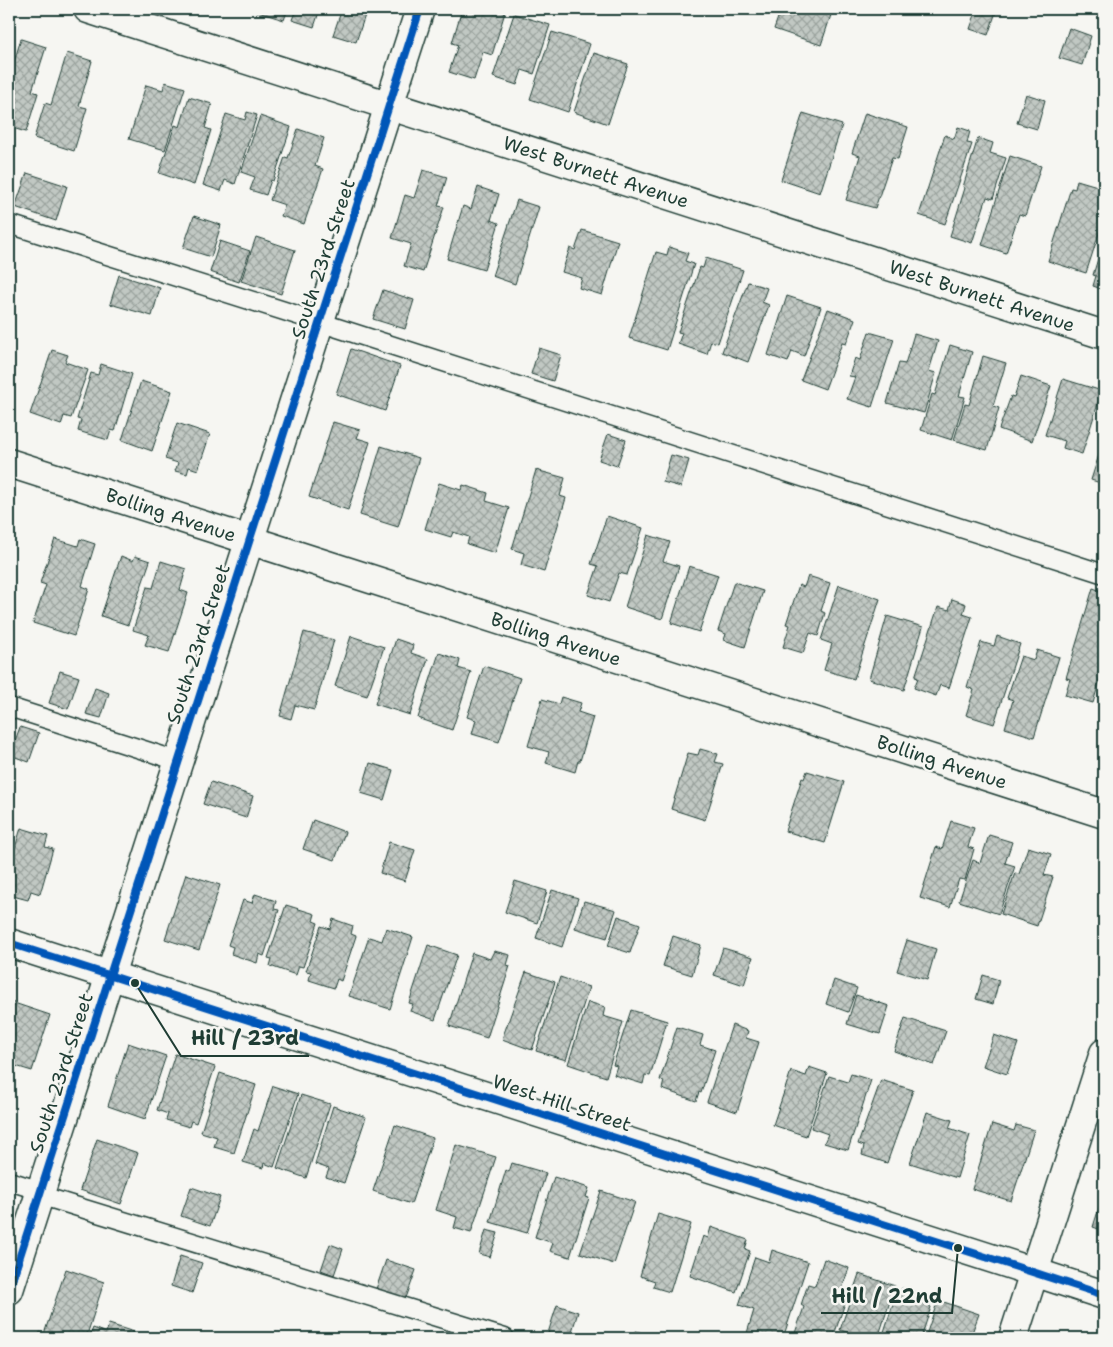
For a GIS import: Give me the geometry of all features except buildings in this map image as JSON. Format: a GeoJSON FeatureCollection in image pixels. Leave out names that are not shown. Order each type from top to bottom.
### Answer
{"type":"FeatureCollection","features":[{"type":"Feature","properties":{"kind":"street","name":"West Burnett Avenue"},"geometry":{"type":"LineString","coordinates":[[88,9],[1104,335]]}},
{"type":"Feature","properties":{"kind":"street","name":"South 23rd Street"},"geometry":{"type":"LineString","coordinates":[[9,1290],[420,9]]}},
{"type":"Feature","properties":{"kind":"street","name":"Bolling Avenue"},"geometry":{"type":"LineString","coordinates":[[9,463],[1104,814]]}},
{"type":"Feature","properties":{"kind":"street","name":"West Hill Street"},"geometry":{"type":"LineString","coordinates":[[9,943],[1104,1295]]}},
{"type":"Feature","properties":{"kind":"street"},"geometry":{"type":"LineString","coordinates":[[1013,1338],[1104,1053]]}},
{"type":"Feature","properties":{"kind":"lane"},"geometry":{"type":"LineString","coordinates":[[9,224],[1104,574]]}},
{"type":"Feature","properties":{"kind":"lane"},"geometry":{"type":"LineString","coordinates":[[9,707],[178,761]]}},
{"type":"Feature","properties":{"kind":"lane"},"geometry":{"type":"LineString","coordinates":[[9,1181],[40,1193],[505,1338]]}},
{"type":"Feature","properties":{"kind":"cycle path"},"geometry":{"type":"LineString","coordinates":[[9,1290],[420,9]]}},
{"type":"Feature","properties":{"kind":"cycle path"},"geometry":{"type":"LineString","coordinates":[[9,943],[1104,1295]]}},
{"type":"Feature","properties":{"kind":"place","name":"Hill / 23rd"},"geometry":{"type":"Point","coordinates":[135,983]}},
{"type":"Feature","properties":{"kind":"place","name":"Hill / 22nd"},"geometry":{"type":"Point","coordinates":[958,1248]}}]}
